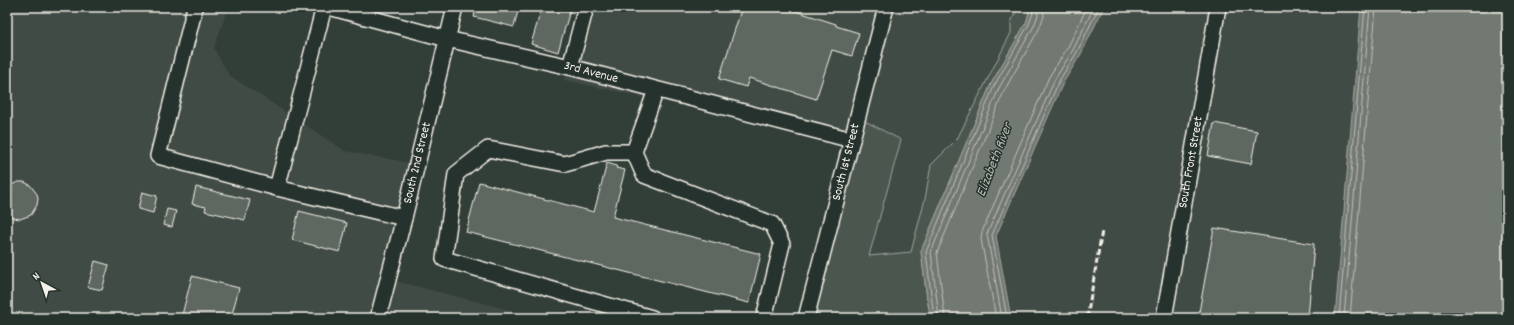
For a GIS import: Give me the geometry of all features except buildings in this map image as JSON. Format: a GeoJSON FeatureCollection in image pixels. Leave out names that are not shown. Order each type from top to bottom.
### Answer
{"type":"FeatureCollection","features":[{"type":"Feature","properties":{"kind":"street"},"geometry":{"type":"LineString","coordinates":[[195,7],[158,156],[277,188],[404,218]]}},
{"type":"Feature","properties":{"kind":"street"},"geometry":{"type":"LineString","coordinates":[[277,188],[324,7]]}},
{"type":"Feature","properties":{"kind":"street","name":"3rd Avenue"},"geometry":{"type":"LineString","coordinates":[[329,7],[447,39],[570,67],[852,140]]}},
{"type":"Feature","properties":{"kind":"street","name":"South 2nd Street"},"geometry":{"type":"LineString","coordinates":[[378,318],[404,218],[455,7]]}},
{"type":"Feature","properties":{"kind":"street"},"geometry":{"type":"LineString","coordinates":[[570,67],[586,7]]}},
{"type":"Feature","properties":{"kind":"street","name":"South 1st Street"},"geometry":{"type":"LineString","coordinates":[[806,318],[886,7]]}},
{"type":"Feature","properties":{"kind":"street","name":"South Front Street"},"geometry":{"type":"LineString","coordinates":[[1164,318],[1218,7]]}},
{"type":"Feature","properties":{"kind":"street"},"geometry":{"type":"LineString","coordinates":[[656,90],[634,152],[644,175],[772,224],[782,244],[764,318]]}},
{"type":"Feature","properties":{"kind":"street"},"geometry":{"type":"LineString","coordinates":[[634,152],[606,152],[565,164],[488,149],[456,174],[444,259],[652,318]]}},
{"type":"Feature","properties":{"kind":"shaded area"},"geometry":{"type":"Polygon","coordinates":[[[7,7],[228,7],[214,49],[229,75],[345,151],[416,164],[388,279],[541,318],[7,318],[7,7]]]}},
{"type":"Feature","properties":{"kind":"shaded area"},"geometry":{"type":"Polygon","coordinates":[[[582,7],[1027,7],[921,251],[869,256],[901,140],[855,143],[564,80],[582,7]]]}},
{"type":"Feature","properties":{"kind":"shaded area"},"geometry":{"type":"Polygon","coordinates":[[[1018,7],[1027,7],[1029,13],[1026,23],[991,84],[921,251],[931,318],[808,318],[861,119],[901,140],[869,256],[911,252],[925,199],[931,165],[957,139],[1011,33],[1011,22],[1018,7]]]}},
{"type":"Feature","properties":{"kind":"shaded area"},"geometry":{"type":"Polygon","coordinates":[[[1104,7],[1361,7],[1335,318],[1011,318],[996,236],[1063,83],[1081,54],[1104,7]]]}},
{"type":"Feature","properties":{"kind":"water","name":"Elizabeth River"},"geometry":{"type":"Polygon","coordinates":[[[1027,7],[1104,7],[1081,54],[1063,83],[996,236],[1011,318],[931,318],[921,251],[991,84],[1026,23],[1029,13],[1027,7]]]}},
{"type":"Feature","properties":{"kind":"water"},"geometry":{"type":"Polygon","coordinates":[[[1361,7],[1507,7],[1507,318],[1335,318],[1361,7]]]}},
{"type":"Feature","properties":{"kind":"railway"},"geometry":{"type":"LineString","coordinates":[[1087,318],[1102,231]]}}]}
